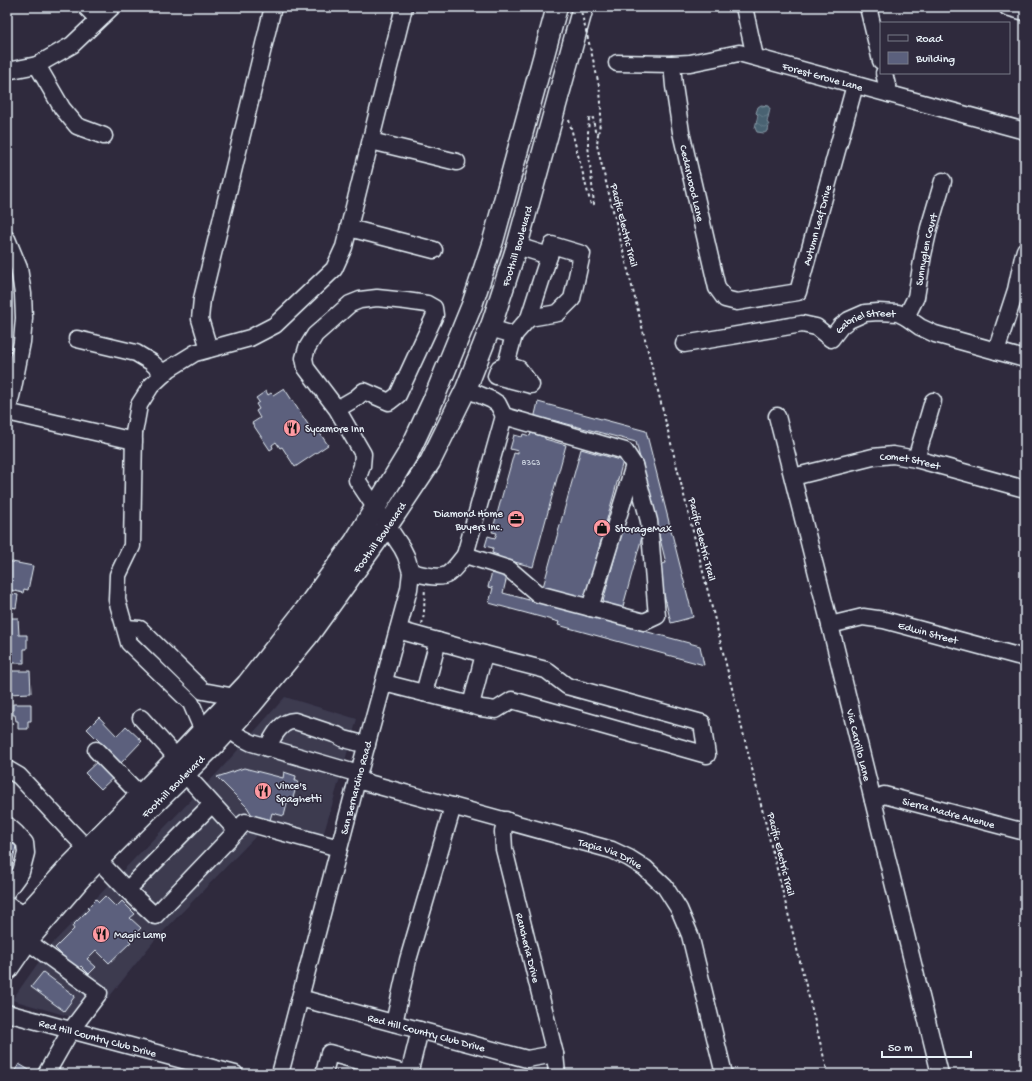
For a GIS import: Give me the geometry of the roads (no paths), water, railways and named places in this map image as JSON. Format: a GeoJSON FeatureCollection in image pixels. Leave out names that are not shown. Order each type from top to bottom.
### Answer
{"type":"FeatureCollection","features":[{"type":"Feature","properties":{"kind":"main road","name":"Foothill Boulevard"},"geometry":{"type":"LineString","coordinates":[[7,939],[25,916],[93,854],[181,766],[203,731],[247,684],[305,610],[355,541],[376,508],[409,452],[432,403],[472,305],[492,241],[558,7]]}},
{"type":"Feature","properties":{"kind":"main road","name":"Foothill Boulevard"},"geometry":{"type":"LineString","coordinates":[[7,970],[27,941],[80,879],[93,854],[140,795],[230,729],[252,704],[308,636],[388,525],[430,462],[466,389],[490,328],[517,246],[583,7]]}},
{"type":"Feature","properties":{"kind":"street"},"geometry":{"type":"LineString","coordinates":[[86,7],[98,20]]}},
{"type":"Feature","properties":{"kind":"street"},"geometry":{"type":"LineString","coordinates":[[7,71],[37,65],[72,45],[112,7]]}},
{"type":"Feature","properties":{"kind":"street"},"geometry":{"type":"LineString","coordinates":[[209,349],[200,319],[202,299],[273,7]]}},
{"type":"Feature","properties":{"kind":"street"},"geometry":{"type":"LineString","coordinates":[[203,731],[191,703],[129,643],[117,600],[118,575],[132,546],[134,433],[139,405],[151,386],[169,369],[195,353],[250,338],[274,325],[334,269],[344,247],[404,7]]}},
{"type":"Feature","properties":{"kind":"street"},"geometry":{"type":"LineString","coordinates":[[744,7],[755,57]]}},
{"type":"Feature","properties":{"kind":"street"},"geometry":{"type":"LineString","coordinates":[[868,7],[880,57]]}},
{"type":"Feature","properties":{"kind":"street"},"geometry":{"type":"LineString","coordinates":[[1007,7],[1025,12]]}},
{"type":"Feature","properties":{"kind":"street","name":"Forest Grove Lane"},"geometry":{"type":"LineString","coordinates":[[617,63],[690,63],[739,53],[1025,131]]}},
{"type":"Feature","properties":{"kind":"street","name":"Cedarwood Lane"},"geometry":{"type":"LineString","coordinates":[[672,64],[681,132],[717,288],[725,299]]}},
{"type":"Feature","properties":{"kind":"street"},"geometry":{"type":"LineString","coordinates":[[37,65],[62,108],[77,126],[104,136]]}},
{"type":"Feature","properties":{"kind":"street"},"geometry":{"type":"LineString","coordinates":[[884,74],[889,94]]}},
{"type":"Feature","properties":{"kind":"street","name":"Autumn Leaf Drive"},"geometry":{"type":"LineString","coordinates":[[725,299],[737,302],[798,292],[855,85]]}},
{"type":"Feature","properties":{"kind":"street"},"geometry":{"type":"LineString","coordinates":[[371,141],[457,162]]}},
{"type":"Feature","properties":{"kind":"street","name":"Sunnyglen Court"},"geometry":{"type":"LineString","coordinates":[[906,317],[916,297],[923,255],[944,181]]}},
{"type":"Feature","properties":{"kind":"street"},"geometry":{"type":"LineString","coordinates":[[349,228],[434,250]]}},
{"type":"Feature","properties":{"kind":"street"},"geometry":{"type":"LineString","coordinates":[[7,238],[19,268],[23,294],[24,318],[22,342],[7,413],[134,441]]}},
{"type":"Feature","properties":{"kind":"street"},"geometry":{"type":"LineString","coordinates":[[506,365],[514,335],[529,318],[552,245],[582,254],[572,299],[558,313],[529,318]]}},
{"type":"Feature","properties":{"kind":"street"},"geometry":{"type":"LineString","coordinates":[[517,246],[549,256]]}},
{"type":"Feature","properties":{"kind":"street"},"geometry":{"type":"LineString","coordinates":[[996,351],[1016,290],[1025,250]]}},
{"type":"Feature","properties":{"kind":"street","name":"San Bernardino Road"},"geometry":{"type":"LineString","coordinates":[[283,1073],[300,998],[339,848],[409,589],[410,572],[402,548],[357,480],[362,466],[363,454],[336,409],[306,368],[304,358],[307,348],[315,335],[350,304],[360,300],[377,298],[392,299],[426,304],[434,308],[435,315],[398,395],[389,402],[364,392],[336,409]]}},
{"type":"Feature","properties":{"kind":"street","name":"Gabriel Street"},"geometry":{"type":"LineString","coordinates":[[684,344],[802,324],[816,327],[831,339],[841,326],[849,320],[865,313],[878,312],[898,313],[920,327],[935,334],[1025,359]]}},
{"type":"Feature","properties":{"kind":"street"},"geometry":{"type":"LineString","coordinates":[[490,328],[514,335]]}},
{"type":"Feature","properties":{"kind":"street"},"geometry":{"type":"LineString","coordinates":[[77,339],[136,353],[151,362],[164,374]]}},
{"type":"Feature","properties":{"kind":"street"},"geometry":{"type":"LineString","coordinates":[[410,572],[439,577],[448,575],[465,555],[504,416],[498,404],[466,389]]}},
{"type":"Feature","properties":{"kind":"street"},"geometry":{"type":"LineString","coordinates":[[916,459],[933,400]]}},
{"type":"Feature","properties":{"kind":"street"},"geometry":{"type":"LineString","coordinates":[[465,555],[509,569],[538,594],[644,622],[657,616],[649,520],[634,465],[625,451],[504,416]]}},
{"type":"Feature","properties":{"kind":"street","name":"Via Carrillo Lane"},"geometry":{"type":"LineString","coordinates":[[777,416],[940,1074]]}},
{"type":"Feature","properties":{"kind":"street","name":"Comet Street"},"geometry":{"type":"LineString","coordinates":[[793,478],[873,457],[893,455],[916,459],[1025,489]]}},
{"type":"Feature","properties":{"kind":"street"},"geometry":{"type":"LineString","coordinates":[[590,608],[634,465]]}},
{"type":"Feature","properties":{"kind":"street","name":"Edwin Street"},"geometry":{"type":"LineString","coordinates":[[830,625],[863,617],[884,620],[1025,658]]}},
{"type":"Feature","properties":{"kind":"street"},"geometry":{"type":"LineString","coordinates":[[126,628],[140,629],[203,691],[235,697]]}},
{"type":"Feature","properties":{"kind":"street"},"geometry":{"type":"LineString","coordinates":[[384,683],[481,708],[496,710],[512,700],[707,755],[702,723],[567,686],[546,670],[398,630]]}},
{"type":"Feature","properties":{"kind":"street"},"geometry":{"type":"LineString","coordinates":[[140,654],[152,641]]}},
{"type":"Feature","properties":{"kind":"street"},"geometry":{"type":"LineString","coordinates":[[424,693],[438,641]]}},
{"type":"Feature","properties":{"kind":"street"},"geometry":{"type":"LineString","coordinates":[[471,705],[484,654]]}},
{"type":"Feature","properties":{"kind":"street"},"geometry":{"type":"LineString","coordinates":[[191,703],[203,691]]}},
{"type":"Feature","properties":{"kind":"street"},"geometry":{"type":"LineString","coordinates":[[141,718],[236,831]]}},
{"type":"Feature","properties":{"kind":"street"},"geometry":{"type":"LineString","coordinates":[[267,748],[274,735],[285,723],[290,720],[337,735],[344,739],[367,745]]}},
{"type":"Feature","properties":{"kind":"street","name":"Tapia Via Drive"},"geometry":{"type":"LineString","coordinates":[[230,729],[238,736],[252,743],[358,777],[453,806],[612,850],[645,868],[665,887],[679,909],[690,935],[724,1074]]}},
{"type":"Feature","properties":{"kind":"street"},"geometry":{"type":"LineString","coordinates":[[96,750],[140,795]]}},
{"type":"Feature","properties":{"kind":"street"},"geometry":{"type":"LineString","coordinates":[[7,769],[19,776],[68,830],[154,916],[245,822],[339,848]]}},
{"type":"Feature","properties":{"kind":"street","name":"Sierra Madre Avenue"},"geometry":{"type":"LineString","coordinates":[[873,800],[884,795],[1025,832]]}},
{"type":"Feature","properties":{"kind":"street"},"geometry":{"type":"LineString","coordinates":[[127,890],[212,804]]}},
{"type":"Feature","properties":{"kind":"street"},"geometry":{"type":"LineString","coordinates":[[394,1023],[408,960],[453,806]]}},
{"type":"Feature","properties":{"kind":"street","name":"Rancheria Drive"},"geometry":{"type":"LineString","coordinates":[[506,820],[503,832],[504,849],[555,1054],[557,1074]]}},
{"type":"Feature","properties":{"kind":"street"},"geometry":{"type":"LineString","coordinates":[[7,825],[25,843],[26,853],[21,872],[7,891]]}},
{"type":"Feature","properties":{"kind":"street"},"geometry":{"type":"LineString","coordinates":[[7,904],[25,916]]}},
{"type":"Feature","properties":{"kind":"street"},"geometry":{"type":"LineString","coordinates":[[27,941],[99,993],[71,1030],[46,1074]]}},
{"type":"Feature","properties":{"kind":"street","name":"Red Hill Country Club Drive"},"geometry":{"type":"LineString","coordinates":[[300,998],[527,1059],[555,1054]]}},
{"type":"Feature","properties":{"kind":"street","name":"Red Hill Country Club Drive"},"geometry":{"type":"LineString","coordinates":[[7,1014],[235,1074]]}},
{"type":"Feature","properties":{"kind":"street"},"geometry":{"type":"LineString","coordinates":[[324,1074],[329,1053],[408,1074],[420,1030]]}},
{"type":"Feature","properties":{"kind":"water"},"geometry":{"type":"Polygon","coordinates":[[[761,105],[768,106],[770,109],[767,122],[769,125],[768,131],[764,133],[757,132],[755,128],[758,115],[756,113],[758,107],[761,105]]]}},
{"type":"Feature","properties":{"kind":"place","name":"Sycamore Inn"},"geometry":{"type":"Point","coordinates":[292,428]}},
{"type":"Feature","properties":{"kind":"place","name":"Diamond Home Buyers Inc."},"geometry":{"type":"Point","coordinates":[516,519]}},
{"type":"Feature","properties":{"kind":"place","name":"StorageMax"},"geometry":{"type":"Point","coordinates":[602,528]}},
{"type":"Feature","properties":{"kind":"place","name":"Vince's Spaghetti"},"geometry":{"type":"Point","coordinates":[263,791]}},
{"type":"Feature","properties":{"kind":"place","name":"Magic Lamp"},"geometry":{"type":"Point","coordinates":[101,934]}}]}
